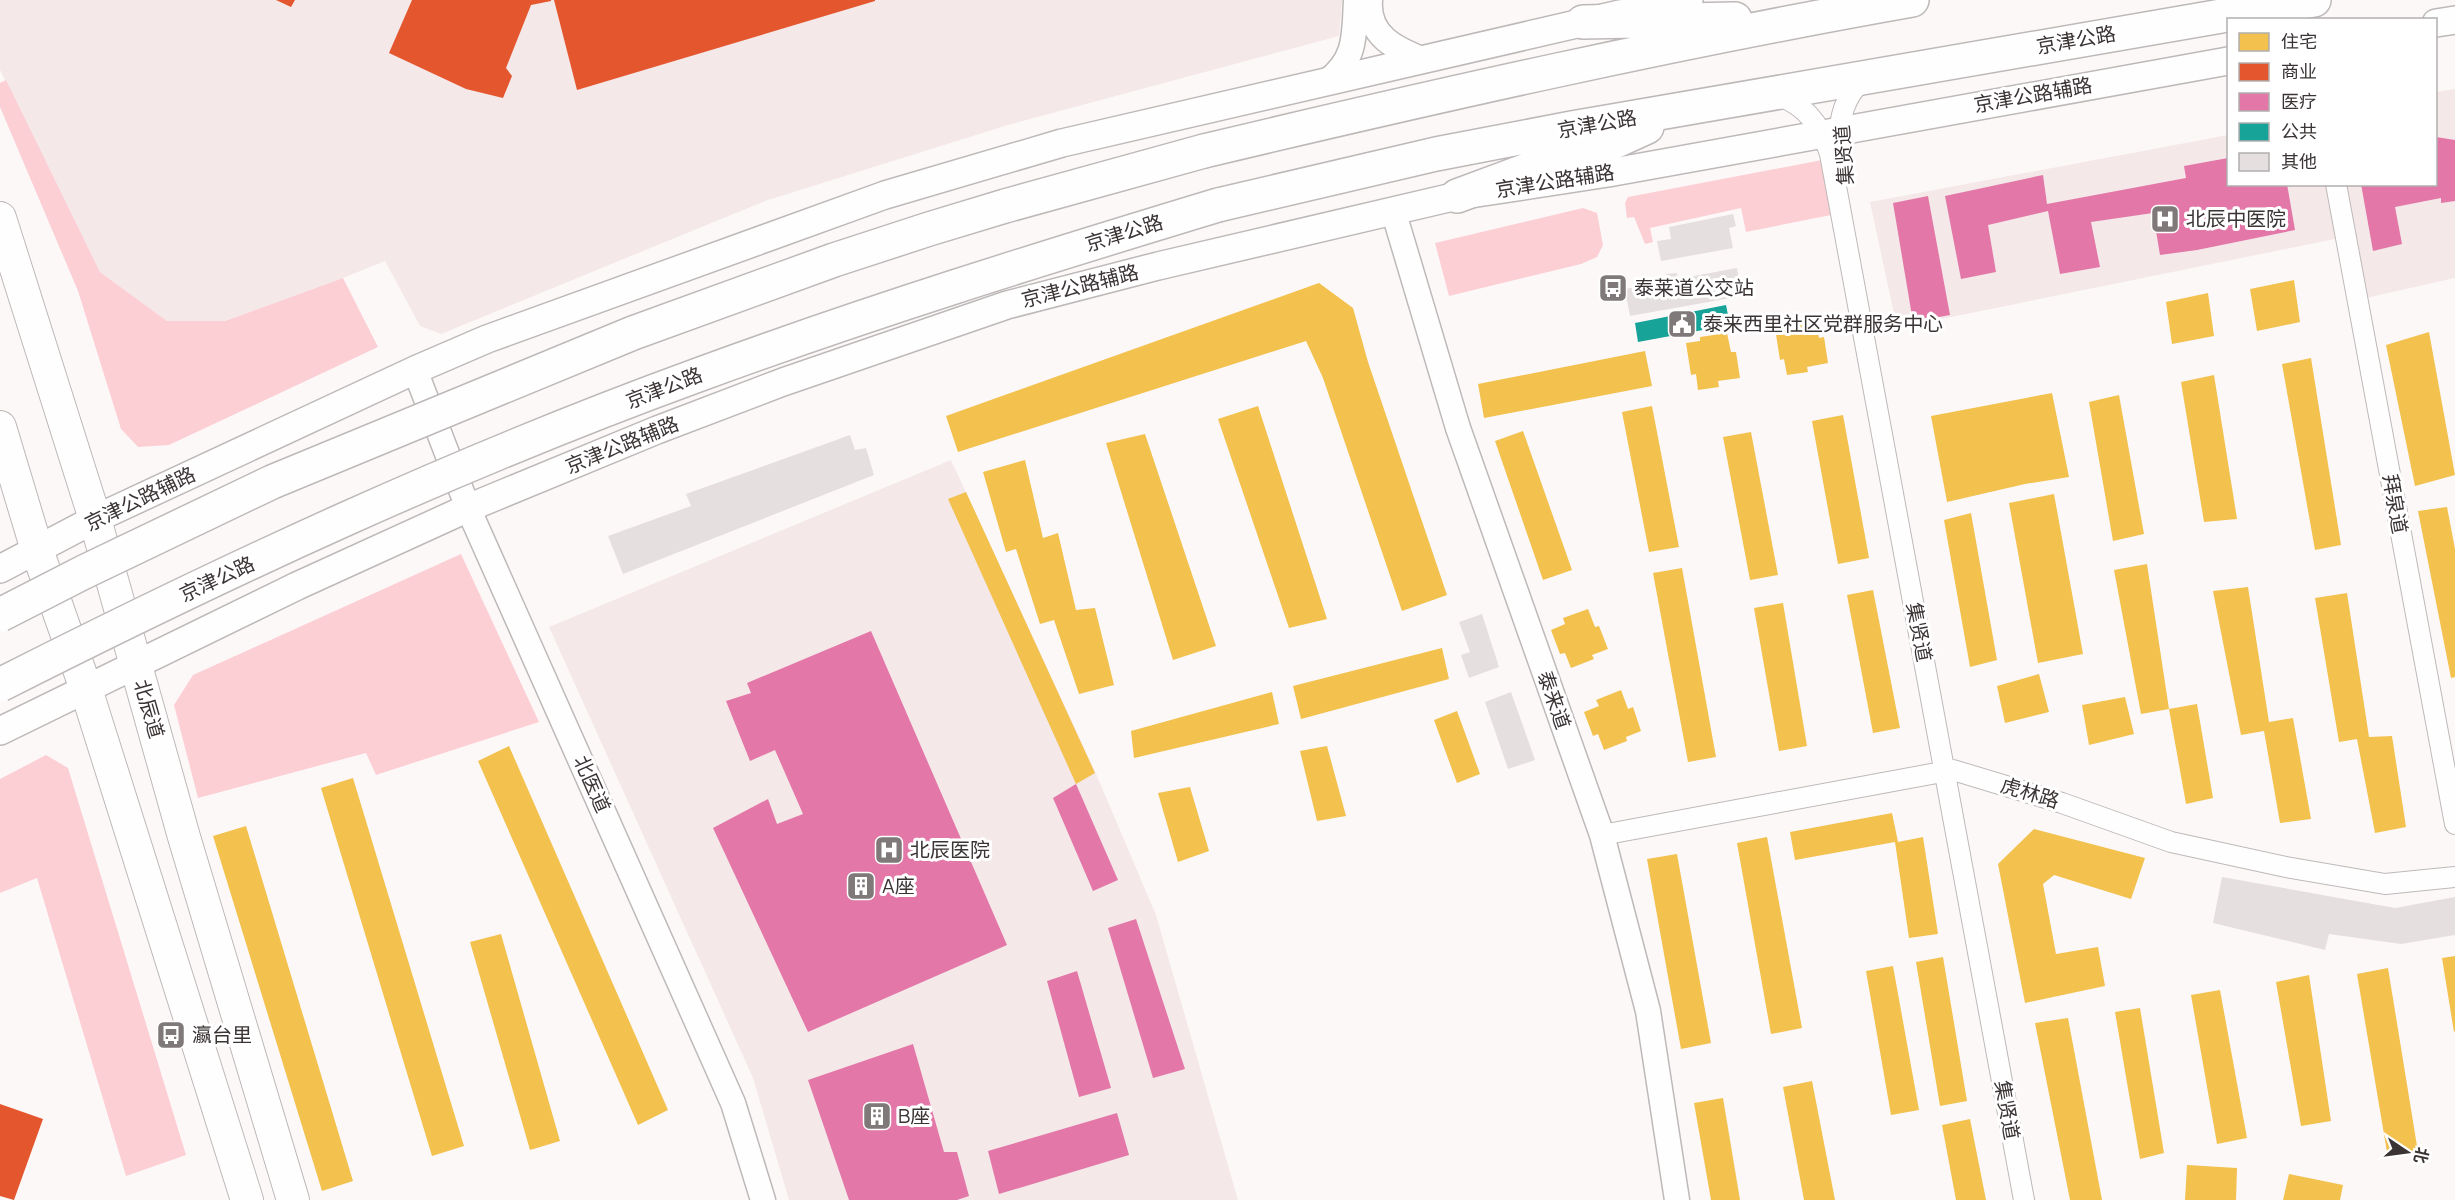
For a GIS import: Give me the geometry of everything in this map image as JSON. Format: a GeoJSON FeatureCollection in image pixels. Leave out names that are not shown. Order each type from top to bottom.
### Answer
{"type":"FeatureCollection","features":[{"type":"Feature","properties":{"kind":"highway"},"geometry":{"type":"LineString","coordinates":[[0,615],[272,482],[633,333],[834,260],[1005,206],[1204,151],[1534,74],[1803,19],[1912,0]]}},
{"type":"Feature","properties":{"kind":"highway","name":"京津公路"},"geometry":{"type":"LineString","coordinates":[[0,685],[108,630],[369,509],[590,416],[696,375],[935,292],[1218,205],[1436,154],[1869,76],[2314,0]]}},
{"type":"Feature","properties":{"kind":"highway"},"geometry":{"type":"LineString","coordinates":[[1583,22],[1668,19],[1803,19]]}},
{"type":"Feature","properties":{"kind":"highway"},"geometry":{"type":"LineString","coordinates":[[1457,196],[1538,166],[1603,147],[1697,107]]}},
{"type":"Feature","properties":{"kind":"main road","name":"京津公路辅路"},"geometry":{"type":"LineString","coordinates":[[0,569],[95,519],[415,370],[488,339],[885,195],[1062,143],[1583,22],[1689,0]]}},
{"type":"Feature","properties":{"kind":"main road"},"geometry":{"type":"LineString","coordinates":[[2437,23],[2455,20]]}},
{"type":"Feature","properties":{"kind":"main road","name":"京津公路辅路"},"geometry":{"type":"LineString","coordinates":[[0,731],[136,664],[468,508],[657,430],[795,378],[1007,305],[1457,196],[1608,173],[2227,61]]}},
{"type":"Feature","properties":{"kind":"main road","name":"北辰道"},"geometry":{"type":"LineString","coordinates":[[0,219],[95,519],[184,837],[293,1200]]}},
{"type":"Feature","properties":{"kind":"main road"},"geometry":{"type":"LineString","coordinates":[[0,427],[38,549],[86,689],[247,1200]]}},
{"type":"Feature","properties":{"kind":"street"},"geometry":{"type":"LineString","coordinates":[[1326,81],[1335,75],[1347,60],[1353,41],[1356,0]]}},
{"type":"Feature","properties":{"kind":"street"},"geometry":{"type":"LineString","coordinates":[[1370,0],[1371,16],[1376,29],[1392,47],[1424,60]]}},
{"type":"Feature","properties":{"kind":"street","name":"集贤道"},"geometry":{"type":"LineString","coordinates":[[1869,76],[1848,96],[1842,113],[1831,131],[1830,154],[2032,1200]]}},
{"type":"Feature","properties":{"kind":"street","name":"集贤道"},"geometry":{"type":"LineString","coordinates":[[1769,94],[1796,104],[1831,131]]}},
{"type":"Feature","properties":{"kind":"street","name":"拜泉道"},"geometry":{"type":"LineString","coordinates":[[2336,186],[2455,824]]}},
{"type":"Feature","properties":{"kind":"street","name":"泰来道"},"geometry":{"type":"LineString","coordinates":[[1393,210],[1458,428],[1602,836],[1648,1011],[1677,1200]]}},
{"type":"Feature","properties":{"kind":"street","name":"北医道"},"geometry":{"type":"LineString","coordinates":[[415,370],[468,508],[733,1103],[763,1200]]}},
{"type":"Feature","properties":{"kind":"street","name":"集贤道"},"geometry":{"type":"LineString","coordinates":[[1948,770],[2024,1200]]}},
{"type":"Feature","properties":{"kind":"street","name":"虎林路"},"geometry":{"type":"LineString","coordinates":[[1602,836],[1948,770],[2062,803],[2171,842],[2286,867],[2385,884],[2455,877]]}},
{"type":"Feature","properties":{"kind":"shaded area"},"geometry":{"type":"Polygon","coordinates":[[[0,0],[1342,0],[1339,36],[1008,125],[765,201],[441,334],[420,326],[385,261],[225,321],[167,321],[100,272],[0,70],[0,0]]]}},
{"type":"Feature","properties":{"kind":"shaded area"},"geometry":{"type":"Polygon","coordinates":[[[6,80],[100,272],[167,321],[225,321],[343,278],[378,347],[169,445],[138,447],[121,429],[78,291],[0,107],[0,83],[6,80]]]}},
{"type":"Feature","properties":{"kind":"shaded area","name":"北辰中医院"},"geometry":{"type":"Polygon","coordinates":[[[2455,89],[2455,278],[2357,300],[2345,237],[1897,328],[1870,202],[2227,135],[2227,186],[2437,186],[2437,92],[2455,89]]]}},
{"type":"Feature","properties":{"kind":"shaded area"},"geometry":{"type":"Polygon","coordinates":[[[1822,160],[1831,215],[1746,232],[1741,208],[1650,228],[1653,242],[1645,244],[1634,217],[1627,218],[1625,203],[1628,197],[1822,160]]]}},
{"type":"Feature","properties":{"kind":"shaded area"},"geometry":{"type":"Polygon","coordinates":[[[1583,208],[1597,213],[1603,245],[1597,257],[1581,264],[1449,296],[1435,243],[1583,208]]]}},
{"type":"Feature","properties":{"kind":"shaded area","name":"北辰医院"},"geometry":{"type":"Polygon","coordinates":[[[951,460],[1097,776],[1156,915],[1238,1200],[789,1200],[753,1078],[549,627],[951,460]]]}},
{"type":"Feature","properties":{"kind":"shaded area"},"geometry":{"type":"Polygon","coordinates":[[[461,554],[539,722],[376,775],[366,753],[198,798],[174,705],[193,675],[461,554]]]}},
{"type":"Feature","properties":{"kind":"shaded area"},"geometry":{"type":"Polygon","coordinates":[[[46,755],[68,768],[186,1155],[126,1176],[37,878],[0,893],[0,779],[46,755]]]}},
{"type":"Feature","properties":{"kind":"building: 住宅"},"geometry":{"type":"Polygon","coordinates":[[[2294,280],[2300,322],[2257,331],[2250,289],[2294,280]]]}},
{"type":"Feature","properties":{"kind":"building: 住宅"},"geometry":{"type":"Polygon","coordinates":[[[1319,283],[1353,308],[1368,362],[1447,595],[1402,611],[1323,378],[1306,341],[958,452],[946,416],[1319,283]]]}},
{"type":"Feature","properties":{"kind":"building: 住宅"},"geometry":{"type":"Polygon","coordinates":[[[2208,293],[2214,336],[2172,344],[2166,302],[2208,293]]]}},
{"type":"Feature","properties":{"kind":"building: 住宅"},"geometry":{"type":"Polygon","coordinates":[[[1816,318],[1819,338],[1824,337],[1828,363],[1807,367],[1808,372],[1787,375],[1784,359],[1780,360],[1775,328],[1789,326],[1788,322],[1816,318]]]}},
{"type":"Feature","properties":{"kind":"building: 住宅"},"geometry":{"type":"Polygon","coordinates":[[[2429,332],[2455,475],[2415,486],[2386,345],[2429,332]]]}},
{"type":"Feature","properties":{"kind":"building: 住宅"},"geometry":{"type":"Polygon","coordinates":[[[1727,333],[1731,352],[1736,352],[1740,378],[1718,381],[1719,387],[1698,390],[1696,374],[1691,375],[1686,343],[1700,341],[1700,337],[1727,333]]]}},
{"type":"Feature","properties":{"kind":"building: 住宅"},"geometry":{"type":"Polygon","coordinates":[[[1645,351],[1652,386],[1484,418],[1478,384],[1645,351]]]}},
{"type":"Feature","properties":{"kind":"building: 住宅"},"geometry":{"type":"Polygon","coordinates":[[[2311,358],[2341,545],[2315,550],[2282,364],[2311,358]]]}},
{"type":"Feature","properties":{"kind":"building: 住宅"},"geometry":{"type":"Polygon","coordinates":[[[2214,375],[2237,519],[2204,522],[2181,382],[2214,375]]]}},
{"type":"Feature","properties":{"kind":"building: 住宅"},"geometry":{"type":"Polygon","coordinates":[[[2052,393],[2069,477],[2025,484],[1947,502],[1931,416],[2052,393]]]}},
{"type":"Feature","properties":{"kind":"building: 住宅"},"geometry":{"type":"Polygon","coordinates":[[[2119,395],[2144,534],[2113,541],[2089,402],[2119,395]]]}},
{"type":"Feature","properties":{"kind":"building: 住宅"},"geometry":{"type":"Polygon","coordinates":[[[1258,406],[1327,619],[1289,628],[1218,419],[1258,406]]]}},
{"type":"Feature","properties":{"kind":"building: 住宅"},"geometry":{"type":"Polygon","coordinates":[[[1652,406],[1679,547],[1649,552],[1622,412],[1652,406]]]}},
{"type":"Feature","properties":{"kind":"building: 住宅"},"geometry":{"type":"Polygon","coordinates":[[[1843,415],[1869,558],[1838,564],[1812,421],[1843,415]]]}},
{"type":"Feature","properties":{"kind":"building: 住宅"},"geometry":{"type":"Polygon","coordinates":[[[1523,431],[1572,570],[1543,580],[1495,441],[1523,431]]]}},
{"type":"Feature","properties":{"kind":"building: 住宅"},"geometry":{"type":"Polygon","coordinates":[[[1751,432],[1778,575],[1750,580],[1723,437],[1751,432]]]}},
{"type":"Feature","properties":{"kind":"building: 住宅"},"geometry":{"type":"Polygon","coordinates":[[[1145,434],[1216,646],[1173,660],[1106,443],[1145,434]]]}},
{"type":"Feature","properties":{"kind":"building: 住宅"},"geometry":{"type":"Polygon","coordinates":[[[1025,460],[1043,538],[1058,533],[1076,610],[1095,608],[1114,685],[1079,694],[1054,620],[1040,624],[1016,549],[1006,552],[983,472],[1025,460]]]}},
{"type":"Feature","properties":{"kind":"building: 住宅"},"geometry":{"type":"Polygon","coordinates":[[[966,492],[1095,773],[1076,784],[948,499],[966,492]]]}},
{"type":"Feature","properties":{"kind":"building: 住宅"},"geometry":{"type":"Polygon","coordinates":[[[2054,494],[2083,654],[2038,663],[2009,503],[2054,494]]]}},
{"type":"Feature","properties":{"kind":"building: 住宅"},"geometry":{"type":"Polygon","coordinates":[[[2447,507],[2455,549],[2455,677],[2451,678],[2418,511],[2447,507]]]}},
{"type":"Feature","properties":{"kind":"building: 住宅"},"geometry":{"type":"Polygon","coordinates":[[[1971,513],[1997,660],[1970,667],[1944,520],[1971,513]]]}},
{"type":"Feature","properties":{"kind":"building: 住宅"},"geometry":{"type":"Polygon","coordinates":[[[2147,564],[2169,709],[2141,714],[2114,570],[2147,564]]]}},
{"type":"Feature","properties":{"kind":"building: 住宅"},"geometry":{"type":"Polygon","coordinates":[[[1682,568],[1716,757],[1688,762],[1653,573],[1682,568]]]}},
{"type":"Feature","properties":{"kind":"building: 住宅"},"geometry":{"type":"Polygon","coordinates":[[[2248,587],[2269,722],[2293,718],[2311,819],[2280,823],[2264,731],[2241,735],[2213,591],[2248,587]]]}},
{"type":"Feature","properties":{"kind":"building: 住宅"},"geometry":{"type":"Polygon","coordinates":[[[1873,590],[1900,728],[1873,733],[1847,595],[1873,590]]]}},
{"type":"Feature","properties":{"kind":"building: 住宅"},"geometry":{"type":"Polygon","coordinates":[[[2347,593],[2369,737],[2392,736],[2406,827],[2375,833],[2357,739],[2339,742],[2315,598],[2347,593]]]}},
{"type":"Feature","properties":{"kind":"building: 住宅"},"geometry":{"type":"Polygon","coordinates":[[[1783,603],[1807,746],[1779,751],[1754,608],[1783,603]]]}},
{"type":"Feature","properties":{"kind":"building: 住宅"},"geometry":{"type":"Polygon","coordinates":[[[1588,609],[1595,627],[1599,626],[1608,649],[1592,655],[1594,659],[1571,668],[1565,653],[1560,654],[1551,630],[1565,624],[1563,618],[1588,609]]]}},
{"type":"Feature","properties":{"kind":"building: 住宅"},"geometry":{"type":"Polygon","coordinates":[[[1442,648],[1449,679],[1301,719],[1293,686],[1442,648]]]}},
{"type":"Feature","properties":{"kind":"building: 住宅"},"geometry":{"type":"Polygon","coordinates":[[[2039,674],[2049,712],[2005,723],[1997,686],[2039,674]]]}},
{"type":"Feature","properties":{"kind":"building: 住宅"},"geometry":{"type":"Polygon","coordinates":[[[1621,690],[1628,709],[1633,707],[1641,731],[1626,737],[1627,741],[1604,750],[1598,734],[1593,736],[1584,712],[1599,706],[1596,700],[1621,690]]]}},
{"type":"Feature","properties":{"kind":"building: 住宅"},"geometry":{"type":"Polygon","coordinates":[[[1272,692],[1279,724],[1134,758],[1131,731],[1272,692]]]}},
{"type":"Feature","properties":{"kind":"building: 住宅"},"geometry":{"type":"Polygon","coordinates":[[[2125,697],[2134,734],[2089,745],[2082,705],[2125,697]]]}},
{"type":"Feature","properties":{"kind":"building: 住宅"},"geometry":{"type":"Polygon","coordinates":[[[2197,704],[2213,798],[2186,804],[2169,709],[2197,704]]]}},
{"type":"Feature","properties":{"kind":"building: 住宅"},"geometry":{"type":"Polygon","coordinates":[[[1457,711],[1480,774],[1457,783],[1434,720],[1457,711]]]}},
{"type":"Feature","properties":{"kind":"building: 住宅"},"geometry":{"type":"Polygon","coordinates":[[[509,746],[668,1110],[638,1125],[478,761],[509,746]]]}},
{"type":"Feature","properties":{"kind":"building: 住宅"},"geometry":{"type":"Polygon","coordinates":[[[1327,746],[1346,816],[1317,821],[1300,751],[1327,746]]]}},
{"type":"Feature","properties":{"kind":"building: 住宅"},"geometry":{"type":"Polygon","coordinates":[[[353,778],[464,1146],[432,1156],[321,788],[353,778]]]}},
{"type":"Feature","properties":{"kind":"building: 住宅"},"geometry":{"type":"Polygon","coordinates":[[[1190,787],[1209,851],[1178,862],[1158,793],[1190,787]]]}},
{"type":"Feature","properties":{"kind":"building: 住宅"},"geometry":{"type":"Polygon","coordinates":[[[1892,813],[1898,842],[1923,837],[1938,934],[1909,938],[1895,842],[1795,860],[1790,832],[1892,813]]]}},
{"type":"Feature","properties":{"kind":"building: 住宅"},"geometry":{"type":"Polygon","coordinates":[[[246,826],[353,1181],[322,1191],[213,836],[246,826]]]}},
{"type":"Feature","properties":{"kind":"building: 住宅"},"geometry":{"type":"Polygon","coordinates":[[[2034,829],[2145,858],[2131,899],[2054,875],[2043,884],[2056,954],[2098,947],[2105,986],[2025,1003],[1998,864],[2034,829]]]}},
{"type":"Feature","properties":{"kind":"building: 住宅"},"geometry":{"type":"Polygon","coordinates":[[[1767,837],[1802,1028],[1771,1034],[1737,843],[1767,837]]]}},
{"type":"Feature","properties":{"kind":"building: 住宅"},"geometry":{"type":"Polygon","coordinates":[[[1677,854],[1711,1043],[1681,1049],[1647,859],[1677,854]]]}},
{"type":"Feature","properties":{"kind":"building: 住宅"},"geometry":{"type":"Polygon","coordinates":[[[501,934],[560,1141],[530,1150],[470,942],[501,934]]]}},
{"type":"Feature","properties":{"kind":"building: 住宅"},"geometry":{"type":"Polygon","coordinates":[[[2455,956],[2455,1031],[2454,1032],[2442,958],[2455,956]]]}},
{"type":"Feature","properties":{"kind":"building: 住宅"},"geometry":{"type":"Polygon","coordinates":[[[1943,957],[1967,1101],[1940,1106],[1916,962],[1943,957]]]}},
{"type":"Feature","properties":{"kind":"building: 住宅"},"geometry":{"type":"Polygon","coordinates":[[[1893,966],[1919,1110],[1891,1115],[1866,971],[1893,966]]]}},
{"type":"Feature","properties":{"kind":"building: 住宅"},"geometry":{"type":"Polygon","coordinates":[[[2388,968],[2418,1152],[2388,1158],[2357,974],[2388,968]]]}},
{"type":"Feature","properties":{"kind":"building: 住宅"},"geometry":{"type":"Polygon","coordinates":[[[2309,975],[2331,1121],[2301,1126],[2276,982],[2309,975]]]}},
{"type":"Feature","properties":{"kind":"building: 住宅"},"geometry":{"type":"Polygon","coordinates":[[[2220,990],[2247,1138],[2217,1144],[2191,995],[2220,990]]]}},
{"type":"Feature","properties":{"kind":"building: 住宅"},"geometry":{"type":"Polygon","coordinates":[[[2140,1008],[2164,1153],[2140,1159],[2115,1012],[2140,1008]]]}},
{"type":"Feature","properties":{"kind":"building: 住宅"},"geometry":{"type":"Polygon","coordinates":[[[2068,1018],[2102,1200],[2070,1200],[2035,1023],[2068,1018]]]}},
{"type":"Feature","properties":{"kind":"building: 住宅"},"geometry":{"type":"Polygon","coordinates":[[[1812,1081],[1835,1200],[1804,1200],[1783,1087],[1812,1081]]]}},
{"type":"Feature","properties":{"kind":"building: 住宅"},"geometry":{"type":"Polygon","coordinates":[[[1723,1098],[1740,1200],[1711,1200],[1694,1103],[1723,1098]]]}},
{"type":"Feature","properties":{"kind":"building: 住宅"},"geometry":{"type":"Polygon","coordinates":[[[1970,1119],[1986,1200],[1956,1200],[1942,1125],[1970,1119]]]}},
{"type":"Feature","properties":{"kind":"building: 住宅"},"geometry":{"type":"Polygon","coordinates":[[[2187,1165],[2237,1168],[2236,1200],[2185,1200],[2187,1165]]]}},
{"type":"Feature","properties":{"kind":"building: 住宅"},"geometry":{"type":"Polygon","coordinates":[[[2289,1174],[2343,1185],[2340,1200],[2283,1200],[2289,1174]]]}},
{"type":"Feature","properties":{"kind":"building: 商业"},"geometry":{"type":"Polygon","coordinates":[[[276,0],[295,0],[291,7],[276,0]]]}},
{"type":"Feature","properties":{"kind":"building: 商业"},"geometry":{"type":"Polygon","coordinates":[[[412,0],[551,1],[531,5],[506,68],[512,76],[503,98],[466,89],[389,53],[412,0]]]}},
{"type":"Feature","properties":{"kind":"building: 商业"},"geometry":{"type":"Polygon","coordinates":[[[554,0],[875,0],[875,1],[577,90],[554,0]]]}},
{"type":"Feature","properties":{"kind":"building: 商业"},"geometry":{"type":"Polygon","coordinates":[[[0,1104],[43,1119],[14,1200],[0,1196],[0,1104]]]}},
{"type":"Feature","properties":{"kind":"building: 医疗"},"geometry":{"type":"Polygon","coordinates":[[[2437,137],[2455,140],[2455,201],[2441,203],[2441,198],[2395,207],[2402,244],[2373,251],[2361,186],[2437,186],[2437,137]]]}},
{"type":"Feature","properties":{"kind":"building: 医疗"},"geometry":{"type":"Polygon","coordinates":[[[2227,158],[2227,186],[2287,186],[2295,230],[2197,250],[2160,255],[2153,213],[2091,222],[2100,267],[2060,274],[2048,211],[1988,225],[1996,272],[1961,279],[1945,196],[2043,175],[2047,204],[2186,178],[2184,166],[2227,158]]]}},
{"type":"Feature","properties":{"kind":"building: 医疗"},"geometry":{"type":"Polygon","coordinates":[[[1928,196],[1950,315],[1913,322],[1893,203],[1928,196]]]}},
{"type":"Feature","properties":{"kind":"building: 医疗","name":"A座"},"geometry":{"type":"Polygon","coordinates":[[[871,631],[1007,945],[808,1032],[713,828],[768,799],[777,824],[803,814],[775,750],[750,761],[726,701],[751,693],[747,683],[871,631]]]}},
{"type":"Feature","properties":{"kind":"building: 医疗"},"geometry":{"type":"Polygon","coordinates":[[[1076,784],[1118,880],[1093,891],[1053,798],[1076,784]]]}},
{"type":"Feature","properties":{"kind":"building: 医疗"},"geometry":{"type":"Polygon","coordinates":[[[1136,919],[1185,1069],[1153,1078],[1108,928],[1136,919]]]}},
{"type":"Feature","properties":{"kind":"building: 医疗"},"geometry":{"type":"Polygon","coordinates":[[[1077,971],[1111,1088],[1079,1097],[1047,981],[1077,971]]]}},
{"type":"Feature","properties":{"kind":"building: 医疗","name":"B座"},"geometry":{"type":"Polygon","coordinates":[[[913,1044],[944,1152],[957,1152],[969,1196],[957,1200],[849,1200],[808,1080],[913,1044]]]}},
{"type":"Feature","properties":{"kind":"building: 医疗"},"geometry":{"type":"Polygon","coordinates":[[[1117,1113],[1129,1155],[999,1194],[988,1151],[1117,1113]]]}},
{"type":"Feature","properties":{"kind":"building: 公共","name":"泰来西里社区党群服务中心"},"geometry":{"type":"Polygon","coordinates":[[[1726,305],[1730,325],[1638,342],[1635,323],[1726,305]]]}},
{"type":"Feature","properties":{"kind":"building: 其他"},"geometry":{"type":"Polygon","coordinates":[[[1733,214],[1736,226],[1729,228],[1733,248],[1661,261],[1657,241],[1671,239],[1669,227],[1733,214]]]}},
{"type":"Feature","properties":{"kind":"building: 其他"},"geometry":{"type":"Polygon","coordinates":[[[1737,268],[1742,296],[1630,316],[1625,289],[1668,281],[1666,274],[1677,273],[1678,279],[1737,268]]]}},
{"type":"Feature","properties":{"kind":"building: 其他"},"geometry":{"type":"Polygon","coordinates":[[[850,435],[855,450],[866,448],[874,475],[623,574],[608,536],[691,506],[686,494],[850,435]]]}},
{"type":"Feature","properties":{"kind":"building: 其他"},"geometry":{"type":"Polygon","coordinates":[[[1482,614],[1499,667],[1469,678],[1461,655],[1470,652],[1459,622],[1482,614]]]}},
{"type":"Feature","properties":{"kind":"building: 其他"},"geometry":{"type":"Polygon","coordinates":[[[1511,692],[1535,760],[1508,769],[1485,702],[1511,692]]]}},
{"type":"Feature","properties":{"kind":"building: 其他"},"geometry":{"type":"Polygon","coordinates":[[[2222,877],[2395,908],[2455,897],[2455,935],[2401,944],[2329,934],[2325,950],[2213,923],[2222,877]]]}},
{"type":"Feature","properties":{"kind":"place","name":"北辰中医院"},"geometry":{"type":"Point","coordinates":[2165,219]}},
{"type":"Feature","properties":{"kind":"place","name":"泰莱道公交站"},"geometry":{"type":"Point","coordinates":[1613,288]}},
{"type":"Feature","properties":{"kind":"place","name":"泰来西里社区党群服务中心"},"geometry":{"type":"Point","coordinates":[1682,324]}},
{"type":"Feature","properties":{"kind":"place","name":"北辰医院"},"geometry":{"type":"Point","coordinates":[889,850]}},
{"type":"Feature","properties":{"kind":"place","name":"A座"},"geometry":{"type":"Point","coordinates":[861,886]}},
{"type":"Feature","properties":{"kind":"place","name":"瀛台里"},"geometry":{"type":"Point","coordinates":[171,1035]}},
{"type":"Feature","properties":{"kind":"place","name":"B座"},"geometry":{"type":"Point","coordinates":[877,1116]}}]}
